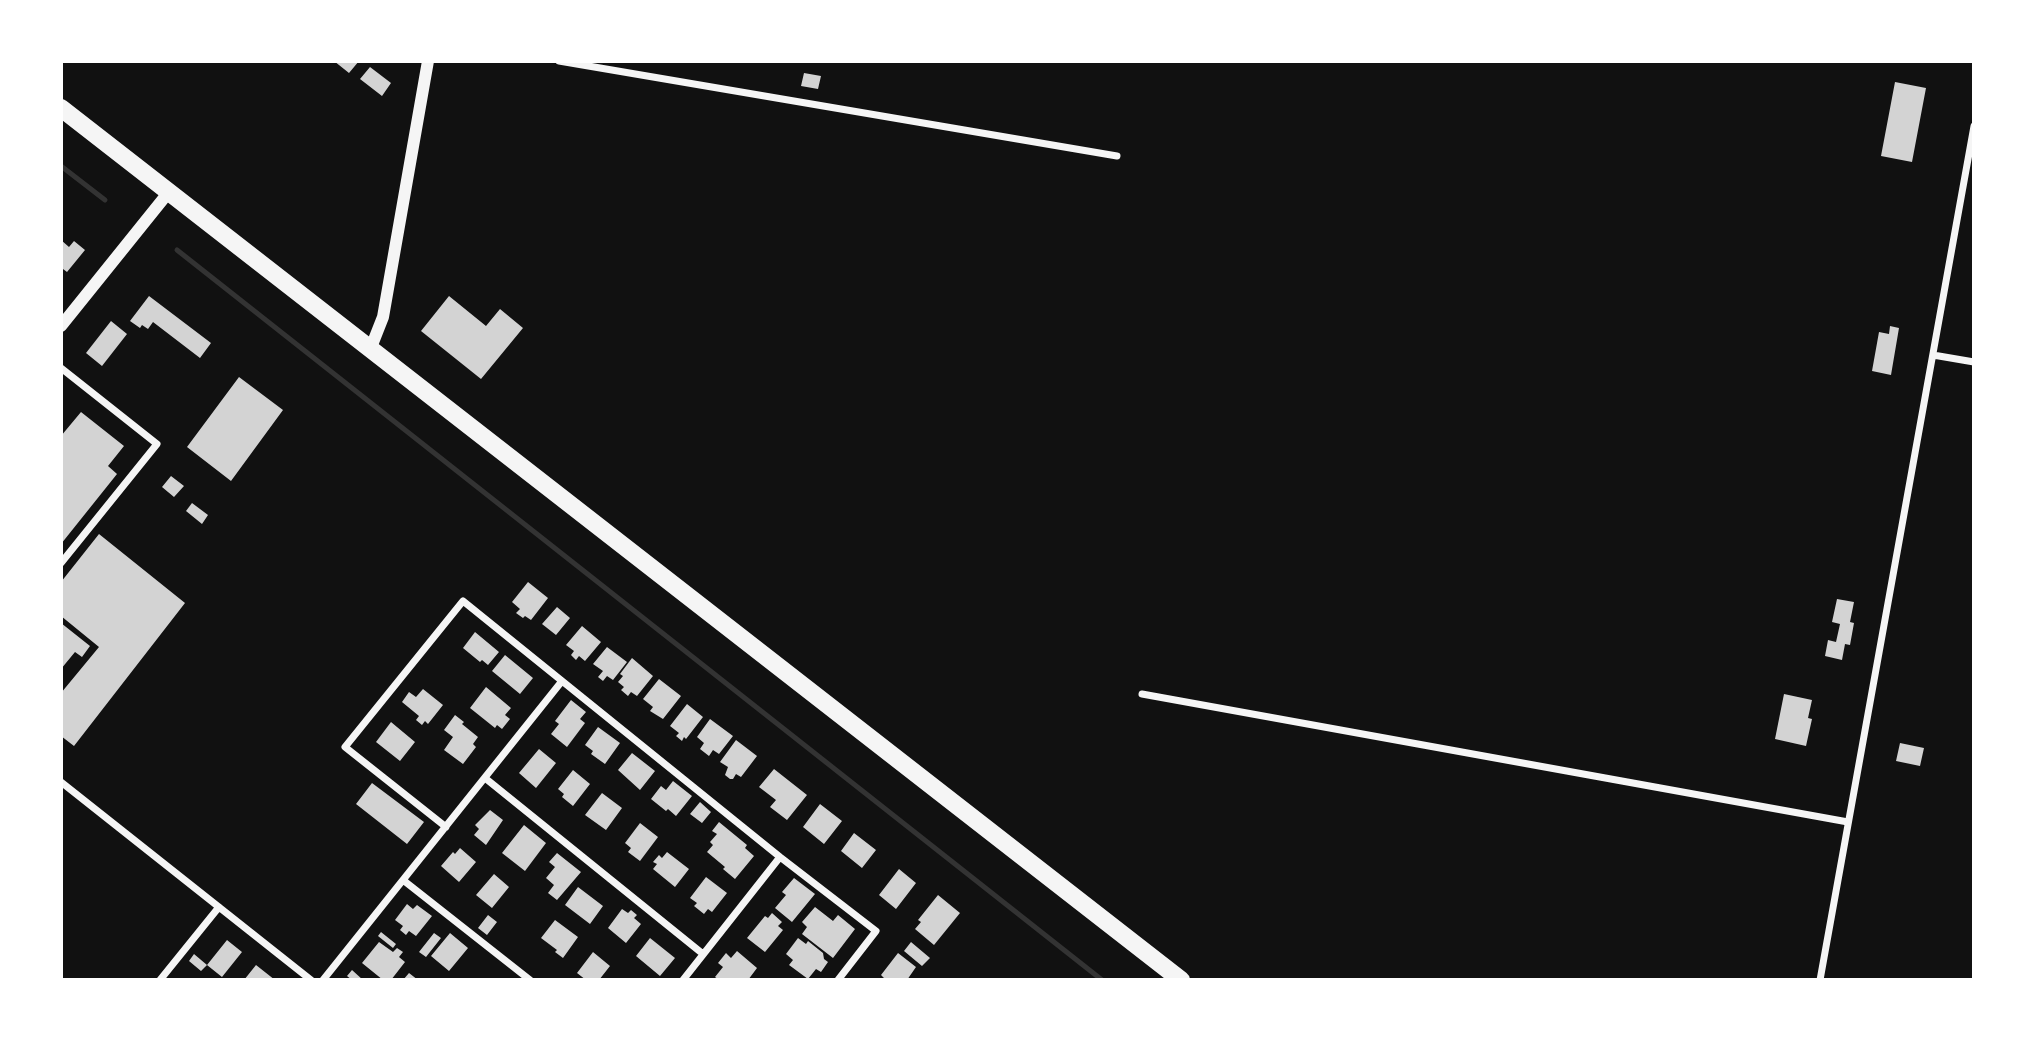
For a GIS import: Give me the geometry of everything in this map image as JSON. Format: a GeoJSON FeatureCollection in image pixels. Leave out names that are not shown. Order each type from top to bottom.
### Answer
{"type":"FeatureCollection","features":[{"type":"Feature","properties":{"kind":"main road"},"geometry":{"type":"LineString","coordinates":[[61,108],[1181,980]]}},
{"type":"Feature","properties":{"kind":"street"},"geometry":{"type":"LineString","coordinates":[[370,350],[383,317],[428,61]]}},
{"type":"Feature","properties":{"kind":"street"},"geometry":{"type":"LineString","coordinates":[[559,61],[1117,156]]}},
{"type":"Feature","properties":{"kind":"street"},"geometry":{"type":"LineString","coordinates":[[1820,980],[1974,126]]}},
{"type":"Feature","properties":{"kind":"street"},"geometry":{"type":"LineString","coordinates":[[64,318],[168,193]]}},
{"type":"Feature","properties":{"kind":"street"},"geometry":{"type":"LineString","coordinates":[[1933,355],[1974,362]]}},
{"type":"Feature","properties":{"kind":"street"},"geometry":{"type":"LineString","coordinates":[[61,368],[157,444],[61,563]]}},
{"type":"Feature","properties":{"kind":"street"},"geometry":{"type":"LineString","coordinates":[[446,827],[345,747],[463,601],[779,857],[876,931],[838,980]]}},
{"type":"Feature","properties":{"kind":"street"},"geometry":{"type":"LineString","coordinates":[[323,980],[562,681]]}},
{"type":"Feature","properties":{"kind":"street"},"geometry":{"type":"LineString","coordinates":[[1142,694],[1848,822]]}},
{"type":"Feature","properties":{"kind":"street"},"geometry":{"type":"LineString","coordinates":[[485,778],[703,954]]}},
{"type":"Feature","properties":{"kind":"street"},"geometry":{"type":"LineString","coordinates":[[61,782],[311,980]]}},
{"type":"Feature","properties":{"kind":"street"},"geometry":{"type":"LineString","coordinates":[[683,980],[779,857]]}},
{"type":"Feature","properties":{"kind":"street"},"geometry":{"type":"LineString","coordinates":[[403,880],[530,980]]}},
{"type":"Feature","properties":{"kind":"street"},"geometry":{"type":"LineString","coordinates":[[160,980],[219,908]]}},
{"type":"Feature","properties":{"kind":"building"},"geometry":{"type":"Polygon","coordinates":[[[334,61],[359,61],[349,73],[334,61]]]}},
{"type":"Feature","properties":{"kind":"building"},"geometry":{"type":"Polygon","coordinates":[[[370,67],[391,83],[382,96],[360,79],[370,67]]]}},
{"type":"Feature","properties":{"kind":"building"},"geometry":{"type":"Polygon","coordinates":[[[804,73],[821,76],[818,89],[801,86],[804,73]]]}},
{"type":"Feature","properties":{"kind":"building"},"geometry":{"type":"Polygon","coordinates":[[[1895,82],[1926,88],[1912,162],[1881,156],[1895,82]]]}},
{"type":"Feature","properties":{"kind":"building"},"geometry":{"type":"Polygon","coordinates":[[[61,240],[69,247],[74,241],[85,250],[67,272],[63,269],[61,272],[61,240]]]}},
{"type":"Feature","properties":{"kind":"building"},"geometry":{"type":"Polygon","coordinates":[[[149,296],[211,343],[200,358],[153,322],[148,329],[142,325],[140,328],[130,321],[149,296]]]}},
{"type":"Feature","properties":{"kind":"building"},"geometry":{"type":"Polygon","coordinates":[[[449,296],[486,326],[500,309],[523,328],[481,379],[421,331],[449,296]]]}},
{"type":"Feature","properties":{"kind":"building"},"geometry":{"type":"Polygon","coordinates":[[[111,321],[127,334],[102,366],[86,353],[111,321]]]}},
{"type":"Feature","properties":{"kind":"building"},"geometry":{"type":"Polygon","coordinates":[[[1890,326],[1899,328],[1891,375],[1872,371],[1879,332],[1889,334],[1890,326]]]}},
{"type":"Feature","properties":{"kind":"building"},"geometry":{"type":"Polygon","coordinates":[[[239,377],[283,410],[231,481],[187,447],[239,377]]]}},
{"type":"Feature","properties":{"kind":"building"},"geometry":{"type":"Polygon","coordinates":[[[81,412],[124,446],[108,466],[117,474],[61,544],[61,436],[81,412]]]}},
{"type":"Feature","properties":{"kind":"building"},"geometry":{"type":"Polygon","coordinates":[[[171,476],[184,486],[174,497],[162,487],[171,476]]]}},
{"type":"Feature","properties":{"kind":"building"},"geometry":{"type":"Polygon","coordinates":[[[192,503],[208,515],[202,524],[186,511],[192,503]]]}},
{"type":"Feature","properties":{"kind":"building"},"geometry":{"type":"Polygon","coordinates":[[[99,534],[185,603],[74,746],[61,736],[61,693],[99,647],[61,616],[61,582],[99,534]]]}},
{"type":"Feature","properties":{"kind":"building"},"geometry":{"type":"Polygon","coordinates":[[[528,582],[548,598],[531,620],[516,613],[520,609],[512,602],[528,582]]]}},
{"type":"Feature","properties":{"kind":"building"},"geometry":{"type":"Polygon","coordinates":[[[1837,599],[1854,602],[1850,622],[1854,623],[1850,645],[1845,644],[1842,660],[1825,656],[1828,640],[1836,642],[1840,624],[1832,622],[1837,599]]]}},
{"type":"Feature","properties":{"kind":"building"},"geometry":{"type":"Polygon","coordinates":[[[557,607],[570,618],[556,635],[542,624],[557,607]]]}},
{"type":"Feature","properties":{"kind":"building"},"geometry":{"type":"Polygon","coordinates":[[[61,623],[90,646],[82,657],[75,652],[61,669],[61,623]]]}},
{"type":"Feature","properties":{"kind":"building"},"geometry":{"type":"Polygon","coordinates":[[[582,626],[601,642],[585,661],[579,656],[576,660],[571,655],[574,651],[566,645],[582,626]]]}},
{"type":"Feature","properties":{"kind":"building"},"geometry":{"type":"Polygon","coordinates":[[[475,632],[499,652],[488,665],[463,648],[475,632]]]}},
{"type":"Feature","properties":{"kind":"building"},"geometry":{"type":"Polygon","coordinates":[[[607,647],[627,662],[613,680],[607,676],[603,681],[598,677],[603,671],[593,664],[607,647]]]}},
{"type":"Feature","properties":{"kind":"building"},"geometry":{"type":"Polygon","coordinates":[[[505,655],[533,678],[520,694],[492,671],[505,655]]]}},
{"type":"Feature","properties":{"kind":"building"},"geometry":{"type":"Polygon","coordinates":[[[632,658],[653,676],[637,696],[631,692],[628,696],[621,690],[624,687],[618,682],[623,676],[620,674],[632,658]]]}},
{"type":"Feature","properties":{"kind":"building"},"geometry":{"type":"Polygon","coordinates":[[[659,679],[681,696],[663,719],[650,711],[653,707],[643,699],[659,679]]]}},
{"type":"Feature","properties":{"kind":"building"},"geometry":{"type":"Polygon","coordinates":[[[486,687],[511,708],[505,715],[510,719],[502,729],[497,725],[495,728],[470,708],[486,687]]]}},
{"type":"Feature","properties":{"kind":"building"},"geometry":{"type":"Polygon","coordinates":[[[423,689],[443,705],[428,724],[425,721],[422,725],[416,720],[419,716],[402,702],[409,692],[416,697],[423,689]]]}},
{"type":"Feature","properties":{"kind":"building"},"geometry":{"type":"Polygon","coordinates":[[[1784,694],[1812,700],[1808,718],[1812,719],[1806,746],[1775,739],[1784,694]]]}},
{"type":"Feature","properties":{"kind":"building"},"geometry":{"type":"Polygon","coordinates":[[[571,700],[586,712],[580,719],[585,723],[567,747],[551,734],[559,724],[555,721],[571,700]]]}},
{"type":"Feature","properties":{"kind":"building"},"geometry":{"type":"Polygon","coordinates":[[[687,704],[703,717],[682,741],[676,736],[679,733],[670,726],[687,704]]]}},
{"type":"Feature","properties":{"kind":"building"},"geometry":{"type":"Polygon","coordinates":[[[455,715],[478,737],[473,744],[476,747],[463,764],[444,750],[453,737],[444,730],[455,715]]]}},
{"type":"Feature","properties":{"kind":"building"},"geometry":{"type":"Polygon","coordinates":[[[710,719],[733,736],[719,754],[713,750],[709,756],[700,749],[704,743],[697,737],[710,719]]]}},
{"type":"Feature","properties":{"kind":"building"},"geometry":{"type":"Polygon","coordinates":[[[391,722],[415,742],[400,761],[376,742],[391,722]]]}},
{"type":"Feature","properties":{"kind":"building"},"geometry":{"type":"Polygon","coordinates":[[[598,727],[620,743],[605,764],[591,754],[593,751],[585,745],[598,727]]]}},
{"type":"Feature","properties":{"kind":"building"},"geometry":{"type":"Polygon","coordinates":[[[736,740],[757,756],[741,777],[736,774],[730,779],[725,775],[728,767],[720,762],[736,740]]]}},
{"type":"Feature","properties":{"kind":"building"},"geometry":{"type":"Polygon","coordinates":[[[1900,743],[1924,748],[1920,766],[1896,761],[1900,743]]]}},
{"type":"Feature","properties":{"kind":"building"},"geometry":{"type":"Polygon","coordinates":[[[539,749],[556,763],[536,788],[519,773],[539,749]]]}},
{"type":"Feature","properties":{"kind":"building"},"geometry":{"type":"Polygon","coordinates":[[[632,753],[655,771],[640,790],[618,770],[632,753]]]}},
{"type":"Feature","properties":{"kind":"building"},"geometry":{"type":"Polygon","coordinates":[[[774,769],[807,795],[787,820],[770,807],[776,800],[759,787],[774,769]]]}},
{"type":"Feature","properties":{"kind":"building"},"geometry":{"type":"Polygon","coordinates":[[[573,770],[590,784],[573,806],[562,797],[564,794],[558,789],[573,770]]]}},
{"type":"Feature","properties":{"kind":"building"},"geometry":{"type":"Polygon","coordinates":[[[673,781],[692,796],[676,816],[651,799],[661,786],[666,790],[673,781]]]}},
{"type":"Feature","properties":{"kind":"building"},"geometry":{"type":"Polygon","coordinates":[[[372,783],[424,822],[407,844],[356,804],[372,783]]]}},
{"type":"Feature","properties":{"kind":"building"},"geometry":{"type":"Polygon","coordinates":[[[602,793],[622,808],[606,830],[585,815],[602,793]]]}},
{"type":"Feature","properties":{"kind":"building"},"geometry":{"type":"Polygon","coordinates":[[[700,802],[711,812],[702,823],[690,814],[700,802]]]}},
{"type":"Feature","properties":{"kind":"building"},"geometry":{"type":"Polygon","coordinates":[[[820,804],[842,821],[824,844],[803,827],[820,804]]]}},
{"type":"Feature","properties":{"kind":"building"},"geometry":{"type":"Polygon","coordinates":[[[490,810],[503,820],[486,845],[474,835],[479,829],[475,825],[490,810]]]}},
{"type":"Feature","properties":{"kind":"building"},"geometry":{"type":"Polygon","coordinates":[[[719,822],[747,845],[745,848],[754,856],[735,879],[707,852],[713,845],[710,842],[717,834],[712,831],[719,822]]]}},
{"type":"Feature","properties":{"kind":"building"},"geometry":{"type":"Polygon","coordinates":[[[640,823],[658,837],[640,861],[628,852],[631,848],[625,843],[640,823]]]}},
{"type":"Feature","properties":{"kind":"building"},"geometry":{"type":"Polygon","coordinates":[[[524,825],[546,843],[525,871],[502,853],[524,825]]]}},
{"type":"Feature","properties":{"kind":"building"},"geometry":{"type":"Polygon","coordinates":[[[854,833],[876,850],[862,868],[841,851],[854,833]]]}},
{"type":"Feature","properties":{"kind":"building"},"geometry":{"type":"Polygon","coordinates":[[[460,848],[476,862],[459,882],[441,866],[460,848]]]}},
{"type":"Feature","properties":{"kind":"building"},"geometry":{"type":"Polygon","coordinates":[[[667,852],[689,869],[675,887],[653,869],[657,864],[653,862],[659,855],[662,858],[667,852]]]}},
{"type":"Feature","properties":{"kind":"building"},"geometry":{"type":"Polygon","coordinates":[[[557,853],[581,872],[557,900],[548,893],[554,885],[546,878],[555,867],[549,862],[557,853]]]}},
{"type":"Feature","properties":{"kind":"building"},"geometry":{"type":"Polygon","coordinates":[[[899,869],[916,883],[896,909],[879,895],[899,869]]]}},
{"type":"Feature","properties":{"kind":"building"},"geometry":{"type":"Polygon","coordinates":[[[494,874],[509,887],[492,908],[476,895],[494,874]]]}},
{"type":"Feature","properties":{"kind":"building"},"geometry":{"type":"Polygon","coordinates":[[[706,877],[727,893],[712,912],[708,909],[704,914],[694,906],[697,903],[690,898],[706,877]]]}},
{"type":"Feature","properties":{"kind":"building"},"geometry":{"type":"Polygon","coordinates":[[[794,878],[815,894],[792,922],[775,908],[786,895],[782,892],[794,878]]]}},
{"type":"Feature","properties":{"kind":"building"},"geometry":{"type":"Polygon","coordinates":[[[578,887],[603,906],[590,924],[565,905],[578,887]]]}},
{"type":"Feature","properties":{"kind":"building"},"geometry":{"type":"Polygon","coordinates":[[[938,895],[960,913],[934,945],[915,929],[921,922],[918,920],[938,895]]]}},
{"type":"Feature","properties":{"kind":"building"},"geometry":{"type":"Polygon","coordinates":[[[407,904],[413,909],[417,905],[432,916],[416,936],[409,931],[406,935],[400,930],[403,926],[395,920],[407,904]]]}},
{"type":"Feature","properties":{"kind":"building"},"geometry":{"type":"Polygon","coordinates":[[[815,907],[833,921],[838,915],[855,929],[833,958],[802,934],[807,927],[802,922],[815,907]]]}},
{"type":"Feature","properties":{"kind":"building"},"geometry":{"type":"Polygon","coordinates":[[[622,909],[628,913],[631,910],[637,915],[634,918],[641,924],[626,943],[608,928],[622,909]]]}},
{"type":"Feature","properties":{"kind":"building"},"geometry":{"type":"Polygon","coordinates":[[[772,913],[782,922],[778,926],[783,930],[765,952],[747,938],[765,916],[768,918],[772,913]]]}},
{"type":"Feature","properties":{"kind":"building"},"geometry":{"type":"Polygon","coordinates":[[[488,915],[497,922],[487,935],[478,928],[488,915]]]}},
{"type":"Feature","properties":{"kind":"building"},"geometry":{"type":"Polygon","coordinates":[[[555,920],[578,937],[563,958],[541,938],[555,920]]]}},
{"type":"Feature","properties":{"kind":"building"},"geometry":{"type":"Polygon","coordinates":[[[381,932],[396,944],[393,948],[378,936],[381,932]]]}},
{"type":"Feature","properties":{"kind":"building"},"geometry":{"type":"Polygon","coordinates":[[[434,933],[441,938],[426,957],[419,952],[434,933]]]}},
{"type":"Feature","properties":{"kind":"building"},"geometry":{"type":"Polygon","coordinates":[[[450,933],[468,948],[449,971],[431,956],[450,933]]]}},
{"type":"Feature","properties":{"kind":"building"},"geometry":{"type":"Polygon","coordinates":[[[650,938],[675,958],[660,976],[636,956],[650,938]]]}},
{"type":"Feature","properties":{"kind":"building"},"geometry":{"type":"Polygon","coordinates":[[[798,938],[806,944],[808,941],[823,953],[828,962],[821,972],[816,969],[808,979],[789,965],[793,960],[786,954],[798,938]]]}},
{"type":"Feature","properties":{"kind":"building"},"geometry":{"type":"Polygon","coordinates":[[[227,940],[242,952],[222,977],[207,965],[227,940]]]}},
{"type":"Feature","properties":{"kind":"building"},"geometry":{"type":"Polygon","coordinates":[[[379,942],[393,952],[397,948],[403,952],[399,957],[405,962],[391,980],[383,980],[362,963],[379,942]]]}},
{"type":"Feature","properties":{"kind":"building"},"geometry":{"type":"Polygon","coordinates":[[[911,942],[930,958],[922,966],[904,951],[911,942]]]}},
{"type":"Feature","properties":{"kind":"building"},"geometry":{"type":"Polygon","coordinates":[[[737,951],[757,968],[748,980],[719,980],[715,977],[723,967],[718,963],[726,953],[731,958],[737,951]]]}},
{"type":"Feature","properties":{"kind":"building"},"geometry":{"type":"Polygon","coordinates":[[[593,952],[610,966],[599,980],[586,980],[577,973],[593,952]]]}},
{"type":"Feature","properties":{"kind":"building"},"geometry":{"type":"Polygon","coordinates":[[[898,953],[916,967],[907,980],[886,980],[881,975],[898,953]]]}},
{"type":"Feature","properties":{"kind":"building"},"geometry":{"type":"Polygon","coordinates":[[[194,954],[207,965],[201,971],[189,961],[194,954]]]}},
{"type":"Feature","properties":{"kind":"building"},"geometry":{"type":"Polygon","coordinates":[[[256,965],[275,980],[244,980],[256,965]]]}},
{"type":"Feature","properties":{"kind":"building"},"geometry":{"type":"Polygon","coordinates":[[[352,970],[363,980],[352,980],[347,976],[352,970]]]}},
{"type":"Feature","properties":{"kind":"building"},"geometry":{"type":"Polygon","coordinates":[[[409,973],[418,980],[403,980],[409,973]]]}},
{"type":"Feature","properties":{"kind":"waterway"},"geometry":{"type":"LineString","coordinates":[[61,166],[105,200]]}},
{"type":"Feature","properties":{"kind":"waterway"},"geometry":{"type":"LineString","coordinates":[[177,250],[1102,980]]}}]}
